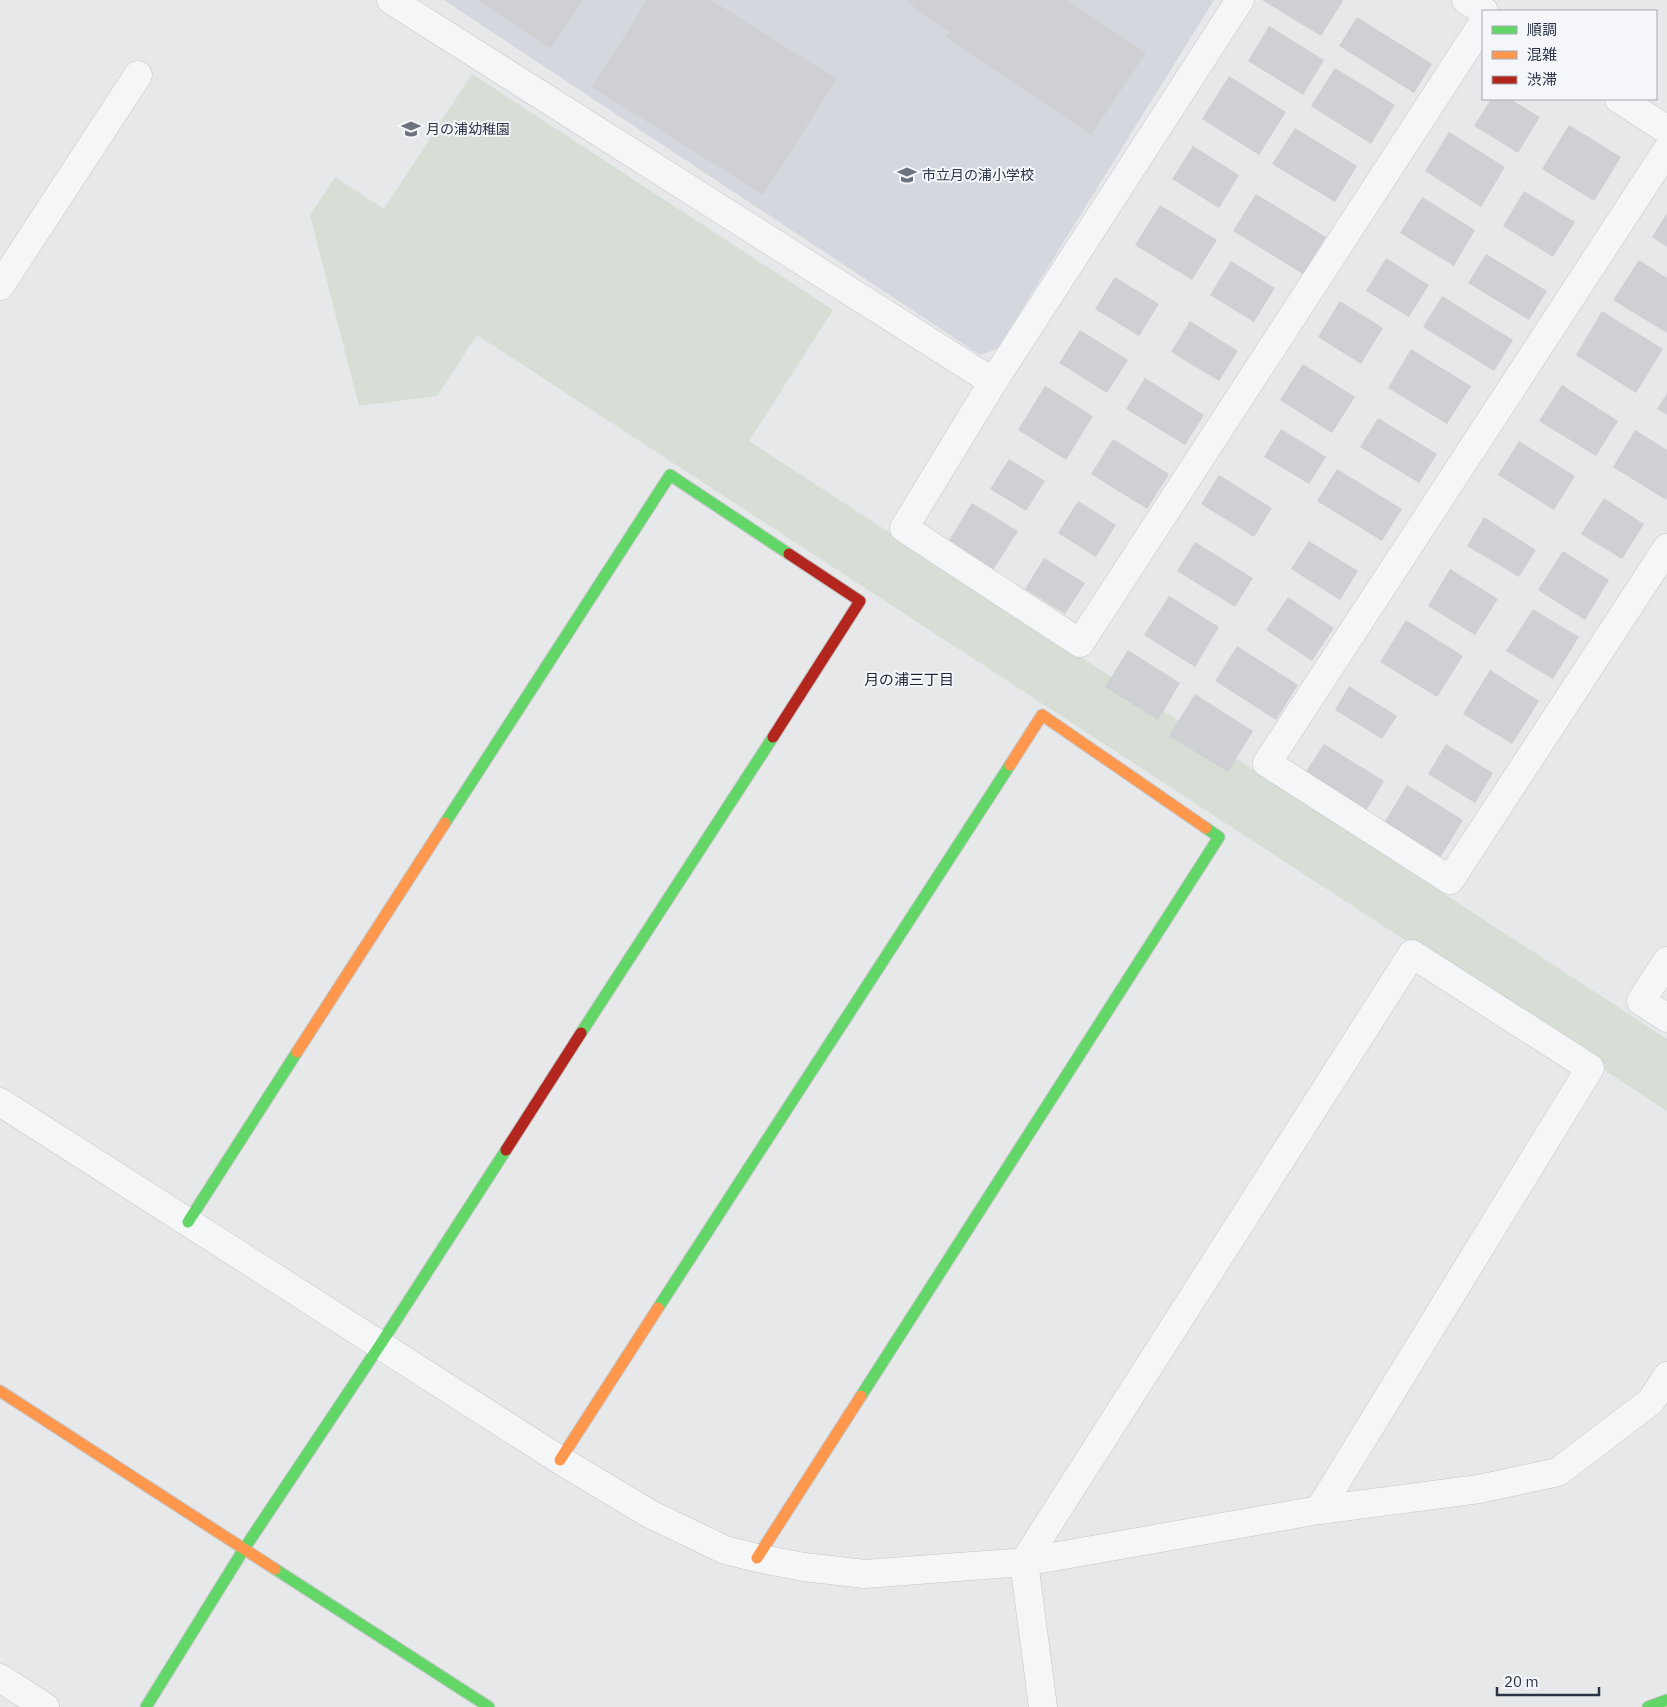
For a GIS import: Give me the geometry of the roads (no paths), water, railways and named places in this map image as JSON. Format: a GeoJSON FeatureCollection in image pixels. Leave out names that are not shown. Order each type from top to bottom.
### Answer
{"type":"FeatureCollection","features":[{"type":"Feature","properties":{"kind":"street"},"geometry":{"type":"LineString","coordinates":[[391,0],[993,382]]}},
{"type":"Feature","properties":{"kind":"street"},"geometry":{"type":"LineString","coordinates":[[1240,0],[993,382],[904,528],[1080,643],[1482,25]]}},
{"type":"Feature","properties":{"kind":"street"},"geometry":{"type":"LineString","coordinates":[[1466,0],[1482,10]]}},
{"type":"Feature","properties":{"kind":"street"},"geometry":{"type":"LineString","coordinates":[[0,286],[138,75]]}},
{"type":"Feature","properties":{"kind":"street"},"geometry":{"type":"LineString","coordinates":[[1621,100],[1667,130]]}},
{"type":"Feature","properties":{"kind":"street"},"geometry":{"type":"LineString","coordinates":[[1667,150],[1267,764],[1450,880],[1667,548]]}},
{"type":"Feature","properties":{"kind":"street"},"geometry":{"type":"LineString","coordinates":[[146,1707],[244,1549],[380,1344],[860,601],[670,476],[188,1222]]}},
{"type":"Feature","properties":{"kind":"street"},"geometry":{"type":"LineString","coordinates":[[560,1460],[1042,715],[1219,837],[757,1558]]}},
{"type":"Feature","properties":{"kind":"street"},"geometry":{"type":"LineString","coordinates":[[1043,1707],[1024,1562],[1412,954],[1590,1068],[1319,1510]]}},
{"type":"Feature","properties":{"kind":"street"},"geometry":{"type":"LineString","coordinates":[[1667,961],[1641,1001],[1667,1018]]}},
{"type":"Feature","properties":{"kind":"street"},"geometry":{"type":"LineString","coordinates":[[0,1102],[560,1460],[650,1514],[725,1550],[804,1566],[865,1574],[1024,1562],[1319,1510],[1479,1490],[1558,1472],[1659,1409],[1667,1376]]}},
{"type":"Feature","properties":{"kind":"street"},"geometry":{"type":"LineString","coordinates":[[0,1391],[489,1707]]}},
{"type":"Feature","properties":{"kind":"street"},"geometry":{"type":"LineString","coordinates":[[0,1678],[45,1707]]}},
{"type":"Feature","properties":{"kind":"street"},"geometry":{"type":"LineString","coordinates":[[1648,1707],[1667,1700]]}},
{"type":"Feature","properties":{"kind":"place","name":"月の浦幼稚園"},"geometry":{"type":"Point","coordinates":[411,129]}},
{"type":"Feature","properties":{"kind":"place","name":"市立月の浦小学校"},"geometry":{"type":"Point","coordinates":[907,175]}},
{"type":"Feature","properties":{"kind":"district","name":"月の浦三丁目"},"geometry":{"type":"Point","coordinates":[909,680]}}]}
